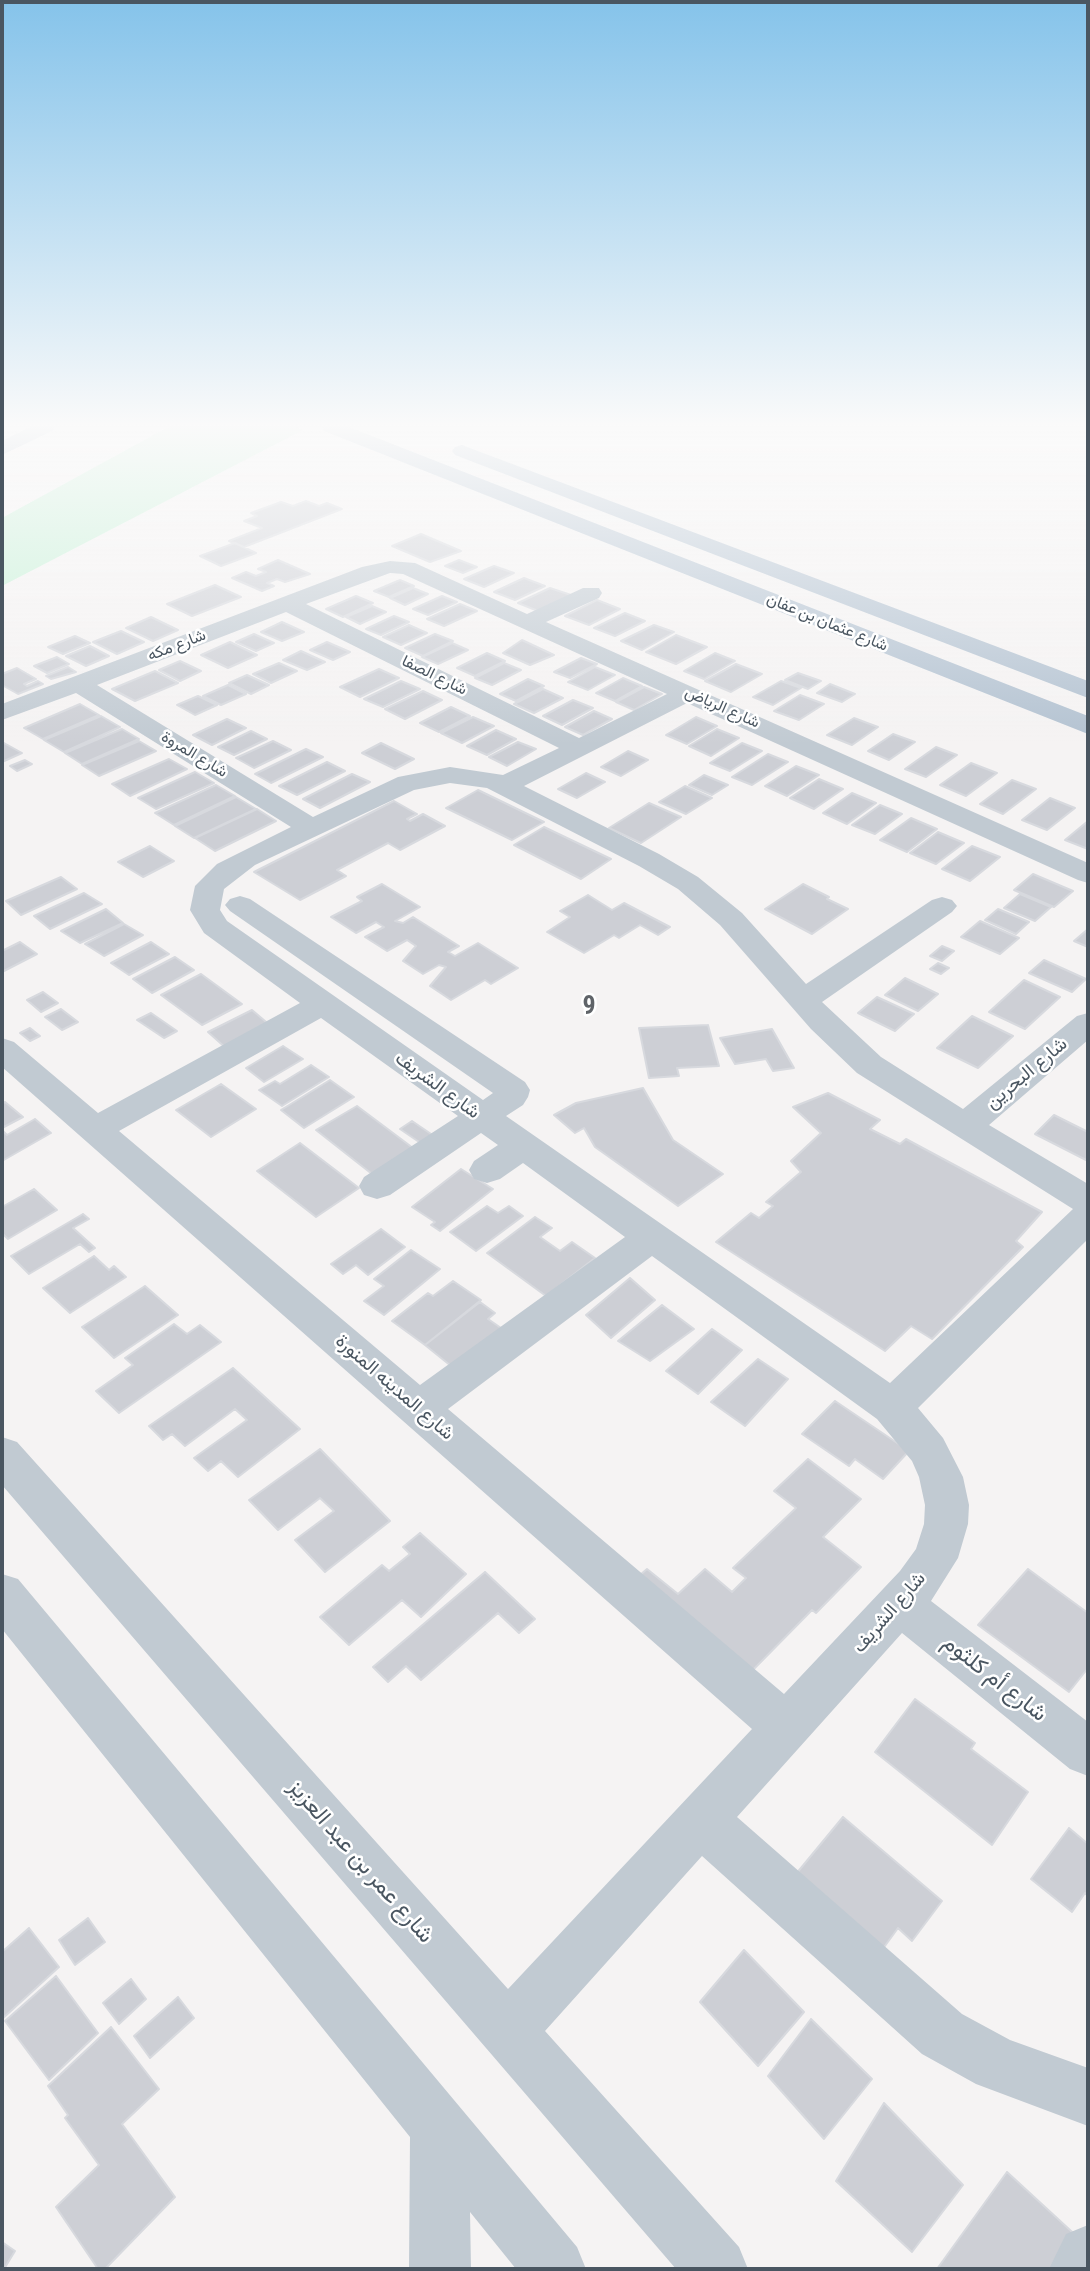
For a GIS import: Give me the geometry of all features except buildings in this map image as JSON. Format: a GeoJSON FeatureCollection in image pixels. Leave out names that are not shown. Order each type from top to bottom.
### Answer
{"type":"FeatureCollection","features":[{"type":"Feature","properties":{"kind":"main road","name":"شارع عثمان بن عفان"},"geometry":{"type":"LineString","coordinates":[[599,533],[1088,726]]}},
{"type":"Feature","properties":{"kind":"main road","name":"شارع عثمان بن عفان"},"geometry":{"type":"LineString","coordinates":[[676,533],[1088,690]]}},
{"type":"Feature","properties":{"kind":"street","name":"شارع الرياض"},"geometry":{"type":"LineString","coordinates":[[352,579],[379,569],[407,568],[1088,874]]}},
{"type":"Feature","properties":{"kind":"street","name":"شارع مكه"},"geometry":{"type":"LineString","coordinates":[[2,713],[352,579]]}},
{"type":"Feature","properties":{"kind":"street"},"geometry":{"type":"LineString","coordinates":[[529,621],[591,593]]}},
{"type":"Feature","properties":{"kind":"street","name":"شارع الصفا"},"geometry":{"type":"LineString","coordinates":[[288,604],[579,748]]}},
{"type":"Feature","properties":{"kind":"street","name":"شارع المروة"},"geometry":{"type":"LineString","coordinates":[[78,684],[310,827]]}},
{"type":"Feature","properties":{"kind":"street"},"geometry":{"type":"LineString","coordinates":[[505,785],[688,693]]}},
{"type":"Feature","properties":{"kind":"street","name":"شارع الشريف"},"geometry":{"type":"LineString","coordinates":[[508,2030],[901,1605],[935,1558],[946,1524],[947,1505],[941,1477],[928,1451],[892,1407],[650,1238],[215,927],[205,910],[211,886],[227,870],[310,827],[394,788],[420,779],[466,776],[505,785],[688,883],[731,919],[822,1022],[869,1065],[1088,1200]]}},
{"type":"Feature","properties":{"kind":"street"},"geometry":{"type":"LineString","coordinates":[[240,905],[512,1087],[514,1092],[511,1097],[377,1185]]}},
{"type":"Feature","properties":{"kind":"street"},"geometry":{"type":"LineString","coordinates":[[803,1001],[942,906]]}},
{"type":"Feature","properties":{"kind":"street"},"geometry":{"type":"LineString","coordinates":[[95,1129],[322,1004]]}},
{"type":"Feature","properties":{"kind":"street","name":"شارع البحرين"},"geometry":{"type":"LineString","coordinates":[[965,1126],[1088,1023]]}},
{"type":"Feature","properties":{"kind":"street","name":"شارع المدينه المنورة"},"geometry":{"type":"LineString","coordinates":[[2,1049],[786,1727]]}},
{"type":"Feature","properties":{"kind":"street"},"geometry":{"type":"LineString","coordinates":[[487,1170],[522,1146]]}},
{"type":"Feature","properties":{"kind":"street"},"geometry":{"type":"LineString","coordinates":[[892,1407],[1088,1217]]}},
{"type":"Feature","properties":{"kind":"street"},"geometry":{"type":"LineString","coordinates":[[418,1409],[650,1238]]}},
{"type":"Feature","properties":{"kind":"street","name":"شارع عمر بن عبد العزيز"},"geometry":{"type":"LineString","coordinates":[[2,1455],[717,2269]]}},
{"type":"Feature","properties":{"kind":"street"},"geometry":{"type":"LineString","coordinates":[[2,1594],[555,2269]]}},
{"type":"Feature","properties":{"kind":"street","name":"شارع أم كلثوم"},"geometry":{"type":"LineString","coordinates":[[901,1605],[1088,1752]]}},
{"type":"Feature","properties":{"kind":"street"},"geometry":{"type":"LineString","coordinates":[[701,1819],[942,2034],[996,2064],[1088,2097]]}},
{"type":"Feature","properties":{"kind":"street"},"geometry":{"type":"LineString","coordinates":[[439,2130],[440,2269]]}},
{"type":"Feature","properties":{"kind":"street"},"geometry":{"type":"LineString","coordinates":[[1080,2269],[1088,2256]]}},
{"type":"Feature","properties":{"kind":"green space"},"geometry":{"type":"Polygon","coordinates":[[[2,533],[104,533],[2,586],[2,533]]]}},
{"type":"Feature","properties":{"kind":"district","name":"9"},"geometry":{"type":"Point","coordinates":[590,1007]}}]}
